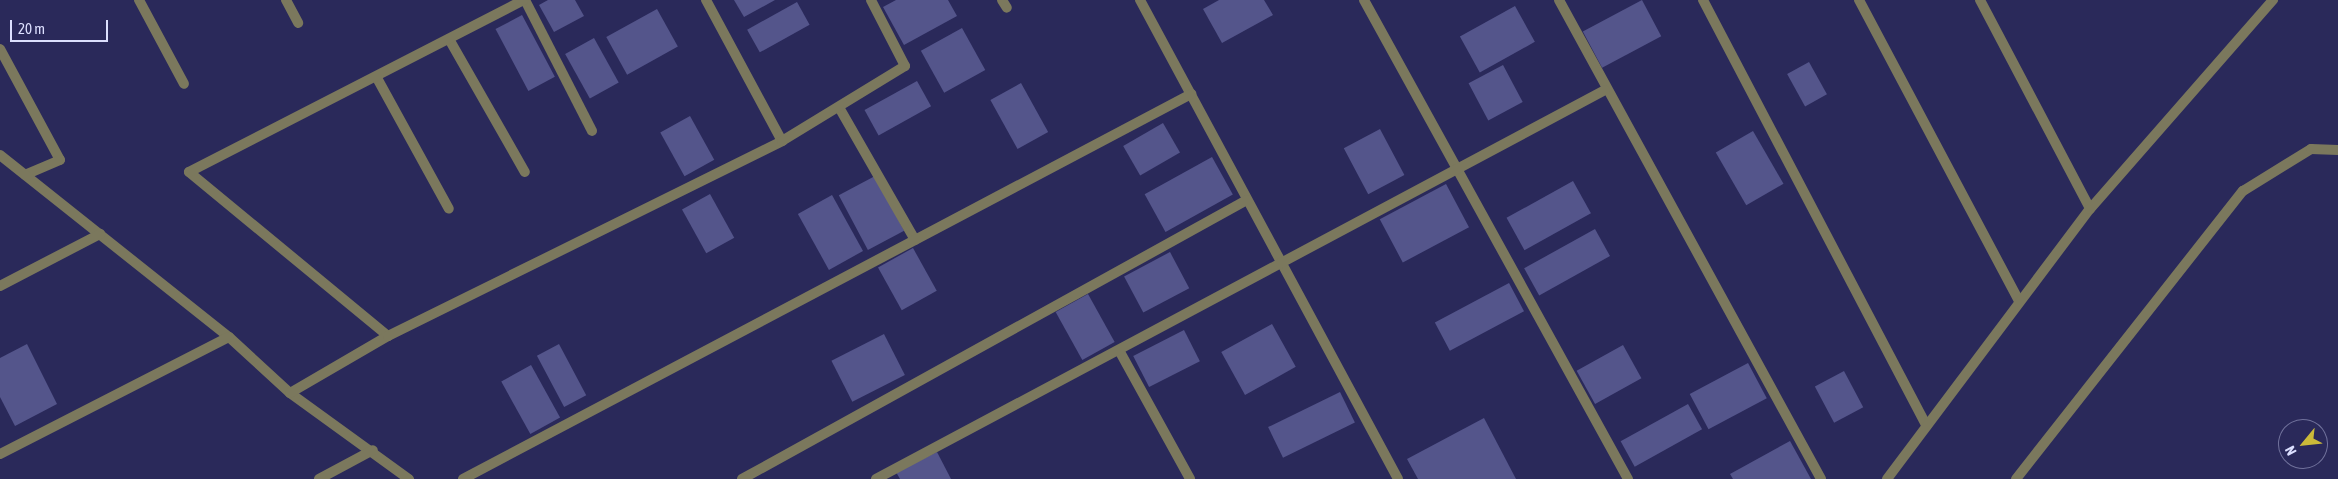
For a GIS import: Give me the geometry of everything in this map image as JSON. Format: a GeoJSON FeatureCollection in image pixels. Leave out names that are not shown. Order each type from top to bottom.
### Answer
{"type":"FeatureCollection","features":[{"type":"Feature","properties":{"kind":"street"},"geometry":{"type":"LineString","coordinates":[[139,0],[184,84]]}},
{"type":"Feature","properties":{"kind":"street"},"geometry":{"type":"LineString","coordinates":[[286,0],[298,23]]}},
{"type":"Feature","properties":{"kind":"street"},"geometry":{"type":"LineString","coordinates":[[388,336],[189,172],[377,78],[524,0],[592,131]]}},
{"type":"Feature","properties":{"kind":"street"},"geometry":{"type":"LineString","coordinates":[[706,0],[782,141]]}},
{"type":"Feature","properties":{"kind":"street"},"geometry":{"type":"LineString","coordinates":[[290,394],[388,336],[782,141],[840,109],[905,66],[871,0]]}},
{"type":"Feature","properties":{"kind":"street"},"geometry":{"type":"LineString","coordinates":[[1140,0],[1398,479]]}},
{"type":"Feature","properties":{"kind":"street"},"geometry":{"type":"LineString","coordinates":[[1364,0],[1628,479]]}},
{"type":"Feature","properties":{"kind":"street"},"geometry":{"type":"LineString","coordinates":[[1560,0],[1605,90],[1821,479]]}},
{"type":"Feature","properties":{"kind":"street"},"geometry":{"type":"LineString","coordinates":[[1703,0],[1927,426]]}},
{"type":"Feature","properties":{"kind":"street"},"geometry":{"type":"LineString","coordinates":[[1859,0],[2019,301]]}},
{"type":"Feature","properties":{"kind":"street"},"geometry":{"type":"LineString","coordinates":[[1980,0],[2090,209]]}},
{"type":"Feature","properties":{"kind":"street"},"geometry":{"type":"LineString","coordinates":[[1887,479],[2090,209],[2273,0]]}},
{"type":"Feature","properties":{"kind":"street"},"geometry":{"type":"LineString","coordinates":[[449,39],[525,172]]}},
{"type":"Feature","properties":{"kind":"street"},"geometry":{"type":"LineString","coordinates":[[0,48],[60,160],[25,175]]}},
{"type":"Feature","properties":{"kind":"street"},"geometry":{"type":"LineString","coordinates":[[377,78],[449,210]]}},
{"type":"Feature","properties":{"kind":"street"},"geometry":{"type":"LineString","coordinates":[[876,479],[1120,352],[1281,262],[1605,90]]}},
{"type":"Feature","properties":{"kind":"street"},"geometry":{"type":"LineString","coordinates":[[463,479],[1190,94]]}},
{"type":"Feature","properties":{"kind":"street"},"geometry":{"type":"LineString","coordinates":[[840,109],[915,240]]}},
{"type":"Feature","properties":{"kind":"street"},"geometry":{"type":"LineString","coordinates":[[2016,479],[2243,191],[2311,149],[2338,150]]}},
{"type":"Feature","properties":{"kind":"street"},"geometry":{"type":"LineString","coordinates":[[0,155],[229,337],[290,394],[373,450],[409,479]]}},
{"type":"Feature","properties":{"kind":"street"},"geometry":{"type":"LineString","coordinates":[[742,479],[1247,200]]}},
{"type":"Feature","properties":{"kind":"street"},"geometry":{"type":"LineString","coordinates":[[0,286],[100,234]]}},
{"type":"Feature","properties":{"kind":"street"},"geometry":{"type":"LineString","coordinates":[[0,454],[229,337]]}},
{"type":"Feature","properties":{"kind":"street"},"geometry":{"type":"LineString","coordinates":[[1120,352],[1190,479]]}},
{"type":"Feature","properties":{"kind":"street"},"geometry":{"type":"LineString","coordinates":[[320,479],[335,475],[373,450]]}},
{"type":"Feature","properties":{"kind":"building"},"geometry":{"type":"Polygon","coordinates":[[[548,0],[575,0],[584,16],[554,32],[539,5],[548,0]]]}},
{"type":"Feature","properties":{"kind":"building"},"geometry":{"type":"Polygon","coordinates":[[[734,0],[775,0],[744,17],[734,0]]]}},
{"type":"Feature","properties":{"kind":"building"},"geometry":{"type":"Polygon","coordinates":[[[896,0],[948,0],[957,16],[904,45],[883,7],[896,0]]]}},
{"type":"Feature","properties":{"kind":"building"},"geometry":{"type":"Polygon","coordinates":[[[1219,0],[1264,0],[1273,15],[1222,43],[1203,9],[1219,0]]]}},
{"type":"Feature","properties":{"kind":"building"},"geometry":{"type":"Polygon","coordinates":[[[1642,0],[1661,36],[1602,68],[1583,31],[1642,0]]]}},
{"type":"Feature","properties":{"kind":"building"},"geometry":{"type":"Polygon","coordinates":[[[797,2],[810,25],[760,52],[747,30],[797,2]]]}},
{"type":"Feature","properties":{"kind":"building"},"geometry":{"type":"Polygon","coordinates":[[[1515,6],[1535,42],[1480,72],[1460,37],[1515,6]]]}},
{"type":"Feature","properties":{"kind":"building"},"geometry":{"type":"Polygon","coordinates":[[[657,9],[678,47],[627,75],[606,37],[657,9]]]}},
{"type":"Feature","properties":{"kind":"building"},"geometry":{"type":"Polygon","coordinates":[[[522,15],[555,77],[528,91],[496,29],[522,15]]]}},
{"type":"Feature","properties":{"kind":"building"},"geometry":{"type":"Polygon","coordinates":[[[962,28],[985,70],[944,93],[921,51],[962,28]]]}},
{"type":"Feature","properties":{"kind":"building"},"geometry":{"type":"Polygon","coordinates":[[[594,38],[619,83],[590,99],[565,54],[594,38]]]}},
{"type":"Feature","properties":{"kind":"building"},"geometry":{"type":"Polygon","coordinates":[[[1809,62],[1827,94],[1805,106],[1787,74],[1809,62]]]}},
{"type":"Feature","properties":{"kind":"building"},"geometry":{"type":"Polygon","coordinates":[[[1503,65],[1523,102],[1488,120],[1469,83],[1503,65]]]}},
{"type":"Feature","properties":{"kind":"building"},"geometry":{"type":"Polygon","coordinates":[[[917,81],[931,106],[879,135],[865,110],[917,81]]]}},
{"type":"Feature","properties":{"kind":"building"},"geometry":{"type":"Polygon","coordinates":[[[1021,83],[1048,132],[1018,149],[990,100],[1021,83]]]}},
{"type":"Feature","properties":{"kind":"building"},"geometry":{"type":"Polygon","coordinates":[[[690,116],[714,160],[685,176],[660,132],[690,116]]]}},
{"type":"Feature","properties":{"kind":"building"},"geometry":{"type":"Polygon","coordinates":[[[1163,123],[1180,152],[1140,175],[1123,146],[1163,123]]]}},
{"type":"Feature","properties":{"kind":"building"},"geometry":{"type":"Polygon","coordinates":[[[1380,129],[1404,175],[1368,194],[1344,148],[1380,129]]]}},
{"type":"Feature","properties":{"kind":"building"},"geometry":{"type":"Polygon","coordinates":[[[1753,131],[1784,184],[1746,205],[1716,152],[1753,131]]]}},
{"type":"Feature","properties":{"kind":"building"},"geometry":{"type":"Polygon","coordinates":[[[1212,157],[1233,195],[1166,232],[1145,194],[1212,157]]]}},
{"type":"Feature","properties":{"kind":"building"},"geometry":{"type":"Polygon","coordinates":[[[875,176],[904,231],[868,250],[839,195],[875,176]]]}},
{"type":"Feature","properties":{"kind":"building"},"geometry":{"type":"Polygon","coordinates":[[[1573,181],[1591,213],[1524,250],[1507,218],[1573,181]]]}},
{"type":"Feature","properties":{"kind":"building"},"geometry":{"type":"Polygon","coordinates":[[[1446,184],[1469,227],[1403,262],[1380,219],[1446,184]]]}},
{"type":"Feature","properties":{"kind":"building"},"geometry":{"type":"Polygon","coordinates":[[[710,194],[734,238],[706,253],[682,210],[710,194]]]}},
{"type":"Feature","properties":{"kind":"building"},"geometry":{"type":"Polygon","coordinates":[[[832,195],[863,251],[829,270],[798,214],[832,195]]]}},
{"type":"Feature","properties":{"kind":"building"},"geometry":{"type":"Polygon","coordinates":[[[1595,229],[1610,256],[1539,295],[1524,268],[1595,229]]]}},
{"type":"Feature","properties":{"kind":"building"},"geometry":{"type":"Polygon","coordinates":[[[913,248],[937,291],[902,310],[878,267],[913,248]]]}},
{"type":"Feature","properties":{"kind":"building"},"geometry":{"type":"Polygon","coordinates":[[[1170,252],[1189,288],[1143,313],[1124,276],[1170,252]]]}},
{"type":"Feature","properties":{"kind":"building"},"geometry":{"type":"Polygon","coordinates":[[[1509,283],[1524,311],[1450,351],[1435,322],[1509,283]]]}},
{"type":"Feature","properties":{"kind":"building"},"geometry":{"type":"Polygon","coordinates":[[[1088,294],[1115,342],[1082,360],[1056,312],[1088,294]]]}},
{"type":"Feature","properties":{"kind":"building"},"geometry":{"type":"Polygon","coordinates":[[[1272,324],[1296,367],[1245,395],[1221,352],[1272,324]]]}},
{"type":"Feature","properties":{"kind":"building"},"geometry":{"type":"Polygon","coordinates":[[[1184,330],[1200,361],[1149,387],[1133,356],[1184,330]]]}},
{"type":"Feature","properties":{"kind":"building"},"geometry":{"type":"Polygon","coordinates":[[[884,334],[905,375],[852,402],[831,361],[884,334]]]}},
{"type":"Feature","properties":{"kind":"building"},"geometry":{"type":"Polygon","coordinates":[[[27,344],[57,404],[15,426],[0,397],[0,358],[27,344]]]}},
{"type":"Feature","properties":{"kind":"building"},"geometry":{"type":"Polygon","coordinates":[[[559,344],[586,395],[564,407],[537,356],[559,344]]]}},
{"type":"Feature","properties":{"kind":"building"},"geometry":{"type":"Polygon","coordinates":[[[1623,345],[1641,378],[1595,404],[1577,371],[1623,345]]]}},
{"type":"Feature","properties":{"kind":"building"},"geometry":{"type":"Polygon","coordinates":[[[1748,363],[1767,398],[1709,429],[1690,394],[1748,363]]]}},
{"type":"Feature","properties":{"kind":"building"},"geometry":{"type":"Polygon","coordinates":[[[531,365],[560,417],[530,434],[501,381],[531,365]]]}},
{"type":"Feature","properties":{"kind":"building"},"geometry":{"type":"Polygon","coordinates":[[[1844,371],[1863,407],[1834,423],[1815,386],[1844,371]]]}},
{"type":"Feature","properties":{"kind":"building"},"geometry":{"type":"Polygon","coordinates":[[[1340,392],[1355,423],[1283,458],[1268,427],[1340,392]]]}},
{"type":"Feature","properties":{"kind":"building"},"geometry":{"type":"Polygon","coordinates":[[[1688,404],[1702,429],[1635,467],[1621,441],[1688,404]]]}},
{"type":"Feature","properties":{"kind":"building"},"geometry":{"type":"Polygon","coordinates":[[[1484,418],[1516,479],[1418,479],[1407,459],[1484,418]]]}},
{"type":"Feature","properties":{"kind":"building"},"geometry":{"type":"Polygon","coordinates":[[[1790,441],[1811,479],[1733,479],[1730,474],[1790,441]]]}},
{"type":"Feature","properties":{"kind":"building"},"geometry":{"type":"Polygon","coordinates":[[[937,452],[951,479],[900,479],[896,472],[937,452]]]}}]}
